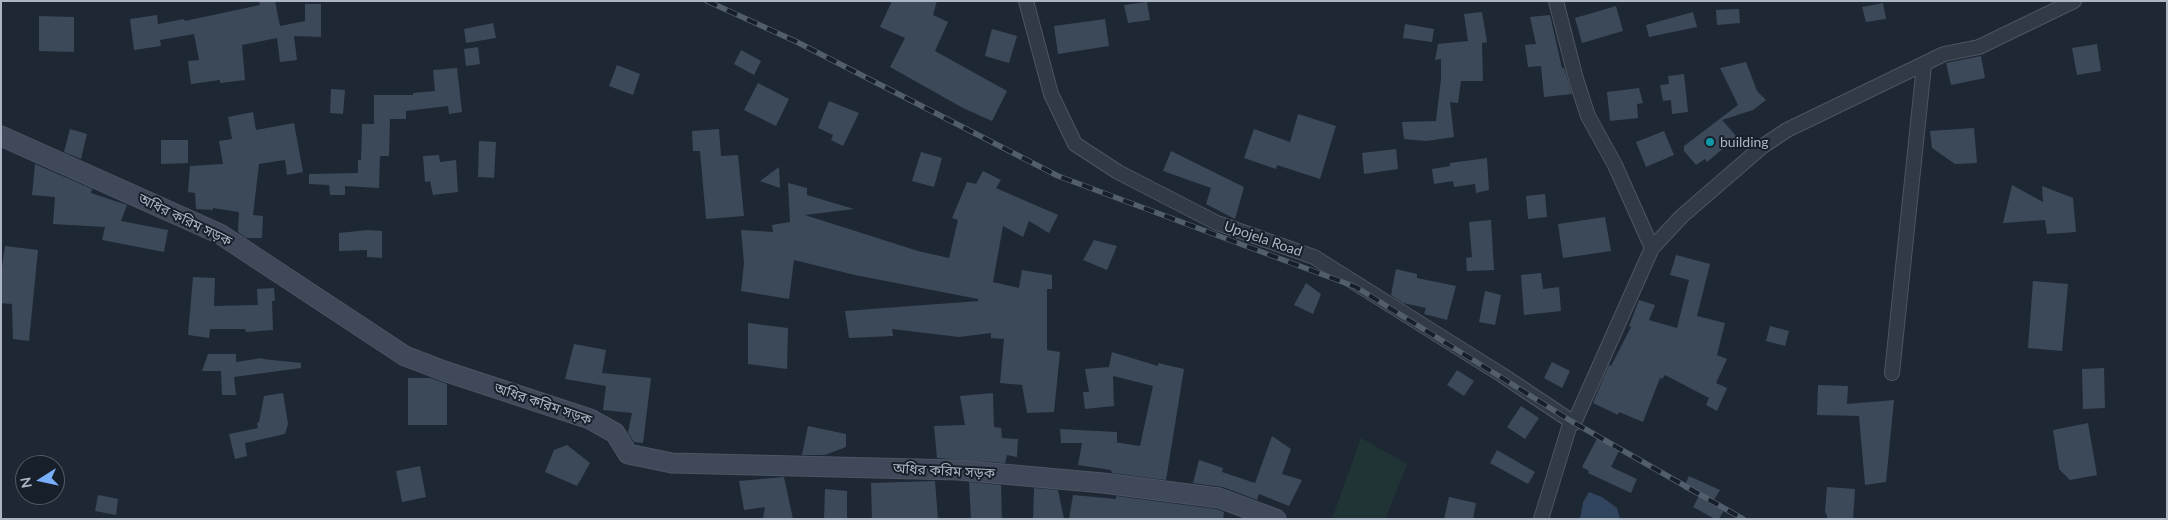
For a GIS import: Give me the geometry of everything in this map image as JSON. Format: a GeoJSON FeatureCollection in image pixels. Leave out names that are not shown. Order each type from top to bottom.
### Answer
{"type":"FeatureCollection","features":[{"type":"Feature","properties":{"kind":"main road","name":"অধির করিম সড়ক"},"geometry":{"type":"LineString","coordinates":[[1,136],[220,234],[405,356],[447,372],[590,419],[614,432],[628,454],[672,462],[958,470],[1103,483],[1219,498],[1276,519]]}},
{"type":"Feature","properties":{"kind":"street","name":"Upojela Road"},"geometry":{"type":"LineString","coordinates":[[1026,1],[1050,94],[1075,144],[1118,172],[1217,223],[1314,257],[1471,355],[1574,423]]}},
{"type":"Feature","properties":{"kind":"street"},"geometry":{"type":"LineString","coordinates":[[1556,1],[1576,79],[1588,116],[1615,165],[1652,248]]}},
{"type":"Feature","properties":{"kind":"street"},"geometry":{"type":"LineString","coordinates":[[1541,519],[1571,422],[1574,423],[1652,248],[1682,216],[1763,146],[1787,130],[1944,54],[1979,47],[2074,1]]}},
{"type":"Feature","properties":{"kind":"street"},"geometry":{"type":"LineString","coordinates":[[1892,373],[1924,65]]}},
{"type":"Feature","properties":{"kind":"green space"},"geometry":{"type":"Polygon","coordinates":[[[1361,438],[1407,464],[1385,519],[1332,519],[1361,438]]]}},
{"type":"Feature","properties":{"kind":"water"},"geometry":{"type":"Polygon","coordinates":[[[1589,492],[1602,497],[1617,508],[1620,519],[1580,519],[1583,502],[1589,492]]]}},
{"type":"Feature","properties":{"kind":"building"},"geometry":{"type":"Polygon","coordinates":[[[259,1],[275,1],[280,26],[305,21],[305,4],[321,4],[321,37],[294,36],[297,60],[280,62],[277,38],[242,45],[245,80],[220,83],[220,80],[191,84],[188,61],[199,60],[194,34],[160,40],[161,46],[134,50],[130,19],[157,15],[158,24],[184,19],[185,21],[260,5],[259,1]]]}},
{"type":"Feature","properties":{"kind":"building"},"geometry":{"type":"Polygon","coordinates":[[[892,1],[937,1],[933,15],[948,22],[935,51],[1007,91],[992,121],[963,108],[890,67],[905,38],[880,27],[892,1]]]}},
{"type":"Feature","properties":{"kind":"building"},"geometry":{"type":"Polygon","coordinates":[[[1147,2],[1150,20],[1128,23],[1124,5],[1147,2]]]}},
{"type":"Feature","properties":{"kind":"building"},"geometry":{"type":"Polygon","coordinates":[[[1883,3],[1886,19],[1866,22],[1862,7],[1883,3]]]}},
{"type":"Feature","properties":{"kind":"building"},"geometry":{"type":"Polygon","coordinates":[[[1616,6],[1623,31],[1582,43],[1575,18],[1616,6]]]}},
{"type":"Feature","properties":{"kind":"building"},"geometry":{"type":"Polygon","coordinates":[[[1739,9],[1740,23],[1717,25],[1716,10],[1739,9]]]}},
{"type":"Feature","properties":{"kind":"building"},"geometry":{"type":"Polygon","coordinates":[[[1482,12],[1487,42],[1482,43],[1483,81],[1461,81],[1458,103],[1450,102],[1454,137],[1426,141],[1404,139],[1402,122],[1436,121],[1441,79],[1441,59],[1435,60],[1438,44],[1468,41],[1464,14],[1482,12]]]}},
{"type":"Feature","properties":{"kind":"building"},"geometry":{"type":"Polygon","coordinates":[[[1693,12],[1697,27],[1649,37],[1646,25],[1693,12]]]}},
{"type":"Feature","properties":{"kind":"building"},"geometry":{"type":"Polygon","coordinates":[[[1550,15],[1562,68],[1564,68],[1572,94],[1544,97],[1541,66],[1528,67],[1525,45],[1536,44],[1530,17],[1550,15]]]}},
{"type":"Feature","properties":{"kind":"building"},"geometry":{"type":"Polygon","coordinates":[[[39,16],[74,17],[74,52],[39,51],[39,16]]]}},
{"type":"Feature","properties":{"kind":"building"},"geometry":{"type":"Polygon","coordinates":[[[1105,19],[1109,46],[1058,54],[1054,26],[1105,19]]]}},
{"type":"Feature","properties":{"kind":"building"},"geometry":{"type":"Polygon","coordinates":[[[493,23],[496,38],[466,43],[464,29],[493,23]]]}},
{"type":"Feature","properties":{"kind":"building"},"geometry":{"type":"Polygon","coordinates":[[[1405,24],[1434,29],[1432,42],[1403,38],[1405,24]]]}},
{"type":"Feature","properties":{"kind":"building"},"geometry":{"type":"Polygon","coordinates":[[[992,29],[1017,36],[1009,63],[985,56],[992,29]]]}},
{"type":"Feature","properties":{"kind":"building"},"geometry":{"type":"Polygon","coordinates":[[[2097,44],[2101,71],[2077,75],[2072,48],[2097,44]]]}},
{"type":"Feature","properties":{"kind":"building"},"geometry":{"type":"Polygon","coordinates":[[[478,47],[480,64],[466,66],[464,49],[478,47]]]}},
{"type":"Feature","properties":{"kind":"building"},"geometry":{"type":"Polygon","coordinates":[[[741,50],[761,61],[754,75],[734,64],[741,50]]]}},
{"type":"Feature","properties":{"kind":"building"},"geometry":{"type":"Polygon","coordinates":[[[1981,56],[1985,78],[1951,85],[1946,63],[1981,56]]]}},
{"type":"Feature","properties":{"kind":"building"},"geometry":{"type":"Polygon","coordinates":[[[1746,62],[1757,91],[1766,100],[1753,110],[1722,120],[1737,137],[1707,162],[1705,159],[1696,165],[1684,151],[1684,146],[1738,105],[1720,68],[1746,62]]]}},
{"type":"Feature","properties":{"kind":"building"},"geometry":{"type":"Polygon","coordinates":[[[617,65],[640,74],[633,95],[609,86],[617,65]]]}},
{"type":"Feature","properties":{"kind":"building"},"geometry":{"type":"Polygon","coordinates":[[[457,68],[462,112],[449,114],[448,106],[406,111],[406,119],[390,119],[389,156],[380,156],[379,188],[345,186],[345,195],[330,195],[329,185],[309,184],[309,174],[358,173],[358,160],[361,160],[362,124],[374,124],[374,95],[413,95],[413,93],[435,91],[433,70],[457,68]]]}},
{"type":"Feature","properties":{"kind":"building"},"geometry":{"type":"Polygon","coordinates":[[[1684,74],[1688,112],[1672,114],[1671,100],[1663,101],[1660,85],[1669,84],[1668,76],[1684,74]]]}},
{"type":"Feature","properties":{"kind":"building"},"geometry":{"type":"Polygon","coordinates":[[[758,83],[789,99],[776,126],[744,110],[758,83]]]}},
{"type":"Feature","properties":{"kind":"building"},"geometry":{"type":"Polygon","coordinates":[[[1639,88],[1643,103],[1637,104],[1638,118],[1610,121],[1607,92],[1639,88]]]}},
{"type":"Feature","properties":{"kind":"building"},"geometry":{"type":"Polygon","coordinates":[[[331,89],[345,90],[343,114],[330,113],[331,89]]]}},
{"type":"Feature","properties":{"kind":"building"},"geometry":{"type":"Polygon","coordinates":[[[829,101],[859,113],[843,146],[831,140],[833,135],[818,128],[829,101]]]}},
{"type":"Feature","properties":{"kind":"building"},"geometry":{"type":"Polygon","coordinates":[[[253,112],[256,130],[294,123],[303,172],[287,175],[285,160],[259,164],[253,215],[263,216],[262,238],[246,238],[238,232],[239,212],[213,208],[213,210],[196,209],[195,193],[188,192],[190,166],[223,164],[219,141],[232,139],[228,117],[253,112]]]}},
{"type":"Feature","properties":{"kind":"building"},"geometry":{"type":"Polygon","coordinates":[[[1298,114],[1336,126],[1320,179],[1277,165],[1276,169],[1244,158],[1254,129],[1290,142],[1298,114]]]}},
{"type":"Feature","properties":{"kind":"building"},"geometry":{"type":"Polygon","coordinates":[[[1974,128],[1977,163],[1955,164],[1932,148],[1930,131],[1974,128]]]}},
{"type":"Feature","properties":{"kind":"building"},"geometry":{"type":"Polygon","coordinates":[[[70,129],[87,134],[81,159],[64,152],[70,129]]]}},
{"type":"Feature","properties":{"kind":"building"},"geometry":{"type":"Polygon","coordinates":[[[719,129],[721,156],[738,155],[744,216],[706,219],[700,151],[693,151],[692,131],[719,129]]]}},
{"type":"Feature","properties":{"kind":"building"},"geometry":{"type":"Polygon","coordinates":[[[1664,131],[1674,155],[1646,167],[1636,142],[1664,131]]]}},
{"type":"Feature","properties":{"kind":"building"},"geometry":{"type":"Polygon","coordinates":[[[161,140],[188,140],[188,163],[161,164],[161,140]]]}},
{"type":"Feature","properties":{"kind":"building"},"geometry":{"type":"Polygon","coordinates":[[[479,141],[496,142],[494,178],[478,177],[479,141]]]}},
{"type":"Feature","properties":{"kind":"building"},"geometry":{"type":"Polygon","coordinates":[[[1396,149],[1398,169],[1364,174],[1362,153],[1396,149]]]}},
{"type":"Feature","properties":{"kind":"building"},"geometry":{"type":"Polygon","coordinates":[[[1171,151],[1244,187],[1235,219],[1206,204],[1211,188],[1163,171],[1171,151]]]}},
{"type":"Feature","properties":{"kind":"building"},"geometry":{"type":"Polygon","coordinates":[[[921,152],[942,158],[934,187],[912,181],[921,152]]]}},
{"type":"Feature","properties":{"kind":"building"},"geometry":{"type":"Polygon","coordinates":[[[439,155],[440,162],[456,160],[458,192],[433,195],[430,181],[425,182],[423,156],[439,155]]]}},
{"type":"Feature","properties":{"kind":"building"},"geometry":{"type":"Polygon","coordinates":[[[1487,158],[1489,190],[1476,193],[1475,184],[1454,187],[1453,181],[1434,184],[1432,169],[1450,166],[1450,163],[1487,158]]]}},
{"type":"Feature","properties":{"kind":"building"},"geometry":{"type":"Polygon","coordinates":[[[35,164],[92,189],[91,193],[127,205],[121,221],[168,230],[164,252],[102,240],[105,227],[53,224],[55,197],[32,195],[35,164]]]}},
{"type":"Feature","properties":{"kind":"building"},"geometry":{"type":"Polygon","coordinates":[[[779,167],[780,188],[760,181],[779,167]]]}},
{"type":"Feature","properties":{"kind":"building"},"geometry":{"type":"Polygon","coordinates":[[[983,171],[1001,180],[996,188],[1058,215],[1049,233],[1029,221],[1023,237],[1003,226],[993,282],[1019,288],[1022,270],[1052,275],[1052,289],[1047,289],[1047,350],[1060,352],[1054,412],[1027,413],[1022,385],[1000,383],[1004,339],[991,338],[991,333],[959,337],[892,329],[893,336],[849,338],[845,311],[978,301],[978,299],[855,275],[794,260],[789,299],[741,291],[744,263],[741,230],[773,232],[772,225],[790,222],[788,183],[807,188],[807,195],[854,209],[805,215],[918,251],[949,258],[958,220],[952,218],[967,182],[976,184],[983,171]]]}},
{"type":"Feature","properties":{"kind":"building"},"geometry":{"type":"Polygon","coordinates":[[[2012,185],[2043,202],[2042,186],[2073,198],[2076,232],[2047,234],[2045,220],[2003,223],[2012,185]]]}},
{"type":"Feature","properties":{"kind":"building"},"geometry":{"type":"Polygon","coordinates":[[[1545,194],[1547,217],[1528,219],[1526,196],[1545,194]]]}},
{"type":"Feature","properties":{"kind":"building"},"geometry":{"type":"Polygon","coordinates":[[[1605,217],[1611,251],[1563,258],[1558,224],[1605,217]]]}},
{"type":"Feature","properties":{"kind":"building"},"geometry":{"type":"Polygon","coordinates":[[[1491,220],[1494,270],[1467,271],[1466,258],[1472,257],[1469,222],[1491,220]]]}},
{"type":"Feature","properties":{"kind":"building"},"geometry":{"type":"Polygon","coordinates":[[[368,230],[382,231],[382,258],[367,257],[367,250],[339,251],[339,233],[368,230]]]}},
{"type":"Feature","properties":{"kind":"building"},"geometry":{"type":"Polygon","coordinates":[[[1094,240],[1117,246],[1107,270],[1083,260],[1094,240]]]}},
{"type":"Feature","properties":{"kind":"building"},"geometry":{"type":"Polygon","coordinates":[[[5,246],[38,250],[29,341],[13,339],[12,304],[1,303],[1,274],[5,246]]]}},
{"type":"Feature","properties":{"kind":"building"},"geometry":{"type":"Polygon","coordinates":[[[1676,255],[1710,264],[1697,316],[1725,323],[1717,355],[1727,359],[1716,383],[1727,388],[1717,411],[1706,405],[1709,398],[1665,375],[1662,379],[1660,378],[1643,422],[1619,412],[1618,415],[1593,403],[1609,365],[1611,366],[1631,327],[1629,326],[1639,300],[1655,305],[1649,320],[1677,328],[1689,280],[1670,275],[1676,255]]]}},
{"type":"Feature","properties":{"kind":"building"},"geometry":{"type":"Polygon","coordinates":[[[1396,269],[1417,274],[1417,278],[1456,286],[1447,320],[1424,314],[1426,308],[1403,303],[1391,295],[1396,269]]]}},
{"type":"Feature","properties":{"kind":"building"},"geometry":{"type":"Polygon","coordinates":[[[1541,273],[1543,289],[1559,287],[1561,311],[1524,315],[1521,275],[1541,273]]]}},
{"type":"Feature","properties":{"kind":"building"},"geometry":{"type":"Polygon","coordinates":[[[193,277],[215,278],[214,306],[258,305],[257,289],[274,288],[275,301],[272,301],[273,330],[246,332],[245,329],[210,329],[209,338],[188,335],[193,277]]]}},
{"type":"Feature","properties":{"kind":"building"},"geometry":{"type":"Polygon","coordinates":[[[2033,281],[2068,284],[2062,351],[2028,348],[2033,281]]]}},
{"type":"Feature","properties":{"kind":"building"},"geometry":{"type":"Polygon","coordinates":[[[1306,283],[1321,294],[1313,314],[1294,305],[1306,283]]]}},
{"type":"Feature","properties":{"kind":"building"},"geometry":{"type":"Polygon","coordinates":[[[1485,291],[1501,295],[1495,325],[1479,322],[1485,291]]]}},
{"type":"Feature","properties":{"kind":"building"},"geometry":{"type":"Polygon","coordinates":[[[748,323],[788,328],[787,369],[748,364],[748,323]]]}},
{"type":"Feature","properties":{"kind":"building"},"geometry":{"type":"Polygon","coordinates":[[[1770,326],[1789,331],[1785,346],[1766,341],[1770,326]]]}},
{"type":"Feature","properties":{"kind":"building"},"geometry":{"type":"Polygon","coordinates":[[[574,344],[606,350],[602,373],[651,378],[643,443],[634,442],[628,433],[632,413],[603,410],[606,386],[565,379],[574,344]]]}},
{"type":"Feature","properties":{"kind":"building"},"geometry":{"type":"Polygon","coordinates":[[[1112,352],[1158,366],[1158,363],[1184,369],[1166,480],[1112,473],[1111,470],[1078,465],[1082,443],[1061,443],[1060,429],[1117,432],[1117,442],[1114,442],[1140,446],[1153,386],[1113,376],[1114,406],[1085,409],[1083,392],[1089,392],[1085,369],[1109,367],[1112,352]]]}},
{"type":"Feature","properties":{"kind":"building"},"geometry":{"type":"Polygon","coordinates":[[[208,354],[236,354],[236,362],[262,358],[301,363],[301,368],[234,377],[236,395],[222,395],[221,371],[202,371],[208,354]]]}},
{"type":"Feature","properties":{"kind":"building"},"geometry":{"type":"Polygon","coordinates":[[[1552,362],[1570,371],[1562,388],[1544,378],[1552,362]]]}},
{"type":"Feature","properties":{"kind":"building"},"geometry":{"type":"Polygon","coordinates":[[[2104,368],[2105,408],[2083,409],[2082,369],[2104,368]]]}},
{"type":"Feature","properties":{"kind":"building"},"geometry":{"type":"Polygon","coordinates":[[[1457,370],[1474,381],[1464,396],[1447,385],[1457,370]]]}},
{"type":"Feature","properties":{"kind":"building"},"geometry":{"type":"Polygon","coordinates":[[[408,378],[431,378],[447,384],[447,425],[408,425],[408,378]]]}},
{"type":"Feature","properties":{"kind":"building"},"geometry":{"type":"Polygon","coordinates":[[[1818,385],[1848,386],[1847,404],[1894,400],[1886,482],[1865,485],[1859,416],[1817,415],[1818,385]]]}},
{"type":"Feature","properties":{"kind":"building"},"geometry":{"type":"Polygon","coordinates":[[[283,393],[288,424],[285,434],[245,443],[247,456],[235,459],[229,434],[258,428],[257,423],[259,422],[264,396],[283,393]]]}},
{"type":"Feature","properties":{"kind":"building"},"geometry":{"type":"Polygon","coordinates":[[[993,393],[994,427],[1001,428],[1002,438],[1018,439],[1017,457],[1007,455],[1005,463],[937,458],[934,426],[965,425],[960,396],[993,393]]]}},
{"type":"Feature","properties":{"kind":"building"},"geometry":{"type":"Polygon","coordinates":[[[1521,406],[1539,418],[1525,439],[1507,427],[1521,406]]]}},
{"type":"Feature","properties":{"kind":"building"},"geometry":{"type":"Polygon","coordinates":[[[2088,423],[2097,475],[2070,480],[2059,469],[2053,430],[2088,423]]]}},
{"type":"Feature","properties":{"kind":"building"},"geometry":{"type":"Polygon","coordinates":[[[808,426],[846,434],[846,447],[825,455],[802,455],[808,426]]]}},
{"type":"Feature","properties":{"kind":"building"},"geometry":{"type":"Polygon","coordinates":[[[1599,435],[1621,447],[1611,467],[1637,479],[1631,493],[1588,473],[1589,471],[1582,467],[1599,435]]]}},
{"type":"Feature","properties":{"kind":"building"},"geometry":{"type":"Polygon","coordinates":[[[1272,436],[1291,449],[1282,474],[1302,480],[1289,506],[1259,494],[1257,500],[1223,487],[1193,483],[1199,460],[1223,468],[1222,472],[1255,483],[1272,436]]]}},
{"type":"Feature","properties":{"kind":"building"},"geometry":{"type":"Polygon","coordinates":[[[567,445],[590,463],[577,486],[545,472],[554,450],[567,445]]]}},
{"type":"Feature","properties":{"kind":"building"},"geometry":{"type":"Polygon","coordinates":[[[1497,450],[1535,472],[1528,484],[1490,463],[1497,450]]]}},
{"type":"Feature","properties":{"kind":"building"},"geometry":{"type":"Polygon","coordinates":[[[420,466],[426,497],[402,502],[396,471],[420,466]]]}},
{"type":"Feature","properties":{"kind":"building"},"geometry":{"type":"Polygon","coordinates":[[[1689,476],[1720,490],[1712,503],[1724,510],[1719,519],[1715,519],[1693,507],[1699,496],[1683,489],[1689,476]]]}},
{"type":"Feature","properties":{"kind":"building"},"geometry":{"type":"Polygon","coordinates":[[[784,477],[793,519],[763,519],[765,507],[744,510],[739,481],[784,477]]]}},
{"type":"Feature","properties":{"kind":"building"},"geometry":{"type":"Polygon","coordinates":[[[935,481],[938,519],[872,519],[871,483],[935,481]]]}},
{"type":"Feature","properties":{"kind":"building"},"geometry":{"type":"Polygon","coordinates":[[[969,482],[1001,485],[1002,519],[971,519],[969,482]]]}},
{"type":"Feature","properties":{"kind":"building"},"geometry":{"type":"Polygon","coordinates":[[[1827,487],[1855,489],[1853,519],[1828,519],[1825,511],[1827,487]]]}},
{"type":"Feature","properties":{"kind":"building"},"geometry":{"type":"Polygon","coordinates":[[[1034,488],[1058,490],[1064,519],[1033,519],[1034,488]]]}},
{"type":"Feature","properties":{"kind":"building"},"geometry":{"type":"Polygon","coordinates":[[[825,489],[847,491],[847,519],[824,519],[825,489]]]}},
{"type":"Feature","properties":{"kind":"building"},"geometry":{"type":"Polygon","coordinates":[[[98,495],[118,499],[116,515],[95,511],[98,495]]]}},
{"type":"Feature","properties":{"kind":"building"},"geometry":{"type":"Polygon","coordinates":[[[1073,495],[1116,499],[1116,496],[1216,509],[1224,512],[1223,519],[1069,519],[1073,495]]]}},
{"type":"Feature","properties":{"kind":"building"},"geometry":{"type":"Polygon","coordinates":[[[1449,497],[1476,503],[1473,519],[1444,519],[1449,497]]]}},
{"type":"Feature","properties":{"kind":"railway"},"geometry":{"type":"LineString","coordinates":[[707,1],[797,42],[1058,176],[1356,287],[1571,421],[1743,519]]}},
{"type":"Feature","properties":{"kind":"place","name":"building"},"geometry":{"type":"Point","coordinates":[1710,142]}}]}
